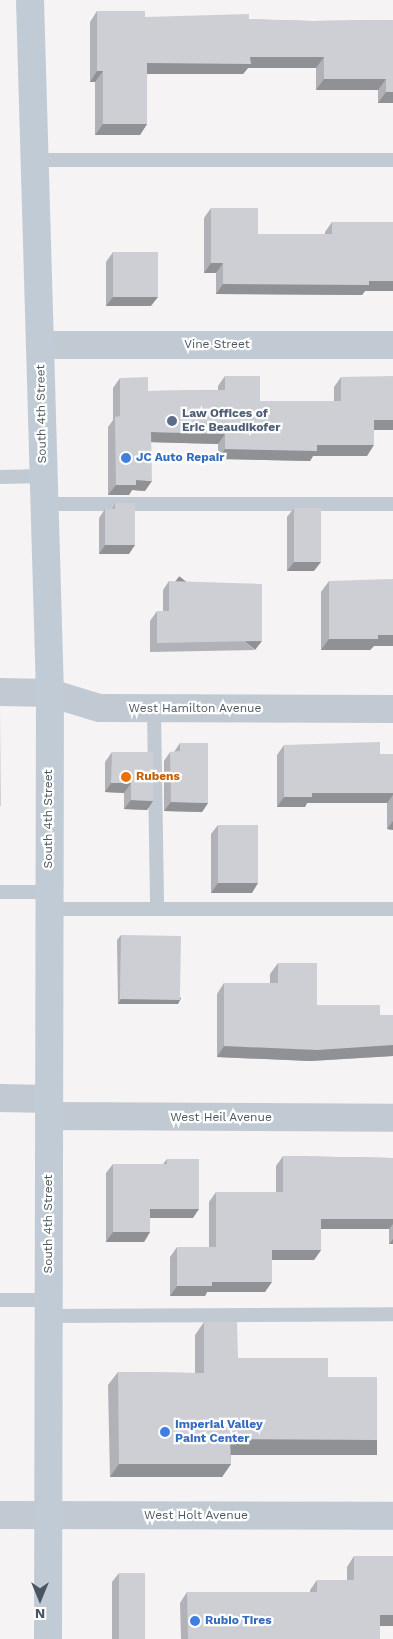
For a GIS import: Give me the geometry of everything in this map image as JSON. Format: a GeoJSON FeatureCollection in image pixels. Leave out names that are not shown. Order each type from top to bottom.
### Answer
{"type":"FeatureCollection","features":[{"type":"Feature","properties":{"kind":"main road","name":"South 4th Street"},"geometry":{"type":"LineString","coordinates":[[30,0],[50,693],[48,1639]]}},
{"type":"Feature","properties":{"kind":"street","name":"Vine Street"},"geometry":{"type":"LineString","coordinates":[[40,345],[393,344]]}},
{"type":"Feature","properties":{"kind":"street","name":"West Hamilton Avenue"},"geometry":{"type":"LineString","coordinates":[[0,692],[50,693],[99,708],[154,710],[393,709]]}},
{"type":"Feature","properties":{"kind":"street","name":"West Heil Avenue"},"geometry":{"type":"LineString","coordinates":[[0,1098],[49,1108],[393,1118]]}},
{"type":"Feature","properties":{"kind":"street","name":"West Holt Avenue"},"geometry":{"type":"LineString","coordinates":[[0,1515],[393,1516]]}},
{"type":"Feature","properties":{"kind":"lane"},"geometry":{"type":"LineString","coordinates":[[36,160],[393,160]]}},
{"type":"Feature","properties":{"kind":"lane"},"geometry":{"type":"LineString","coordinates":[[0,477],[43,476]]}},
{"type":"Feature","properties":{"kind":"lane"},"geometry":{"type":"LineString","coordinates":[[44,504],[393,504]]}},
{"type":"Feature","properties":{"kind":"lane"},"geometry":{"type":"LineString","coordinates":[[154,710],[157,909]]}},
{"type":"Feature","properties":{"kind":"lane"},"geometry":{"type":"LineString","coordinates":[[0,892],[49,901],[157,909],[393,909]]}},
{"type":"Feature","properties":{"kind":"lane"},"geometry":{"type":"LineString","coordinates":[[0,1300],[49,1308],[393,1314]]}},
{"type":"Feature","properties":{"kind":"building"},"geometry":{"type":"Polygon","coordinates":[[[97,11],[145,11],[145,17],[249,14],[249,19],[312,21],[393,20],[393,92],[386,92],[386,79],[324,79],[324,57],[250,57],[251,64],[147,63],[147,124],[103,124],[103,71],[97,71],[97,11]]]}},
{"type":"Feature","properties":{"kind":"building"},"geometry":{"type":"Polygon","coordinates":[[[211,208],[258,208],[258,234],[332,234],[332,222],[393,222],[393,281],[369,281],[369,285],[223,284],[223,263],[211,263],[211,208]]]}},
{"type":"Feature","properties":{"kind":"building"},"geometry":{"type":"Polygon","coordinates":[[[113,252],[158,252],[158,297],[113,297],[113,252]]]}},
{"type":"Feature","properties":{"kind":"building"},"geometry":{"type":"Polygon","coordinates":[[[225,376],[260,376],[260,401],[341,401],[341,377],[393,376],[393,420],[374,420],[374,445],[317,445],[317,451],[225,449],[225,434],[151,432],[152,481],[136,480],[136,485],[116,485],[115,417],[120,416],[120,378],[148,377],[148,391],[225,390],[225,376]]]}},
{"type":"Feature","properties":{"kind":"building"},"geometry":{"type":"Polygon","coordinates":[[[115,503],[135,503],[135,545],[105,545],[105,509],[115,509],[115,503]]]}},
{"type":"Feature","properties":{"kind":"building"},"geometry":{"type":"Polygon","coordinates":[[[294,508],[321,508],[321,562],[294,562],[294,508]]]}},
{"type":"Feature","properties":{"kind":"building"},"geometry":{"type":"Polygon","coordinates":[[[393,579],[393,635],[378,635],[378,639],[329,639],[329,581],[393,579]]]}},
{"type":"Feature","properties":{"kind":"building"},"geometry":{"type":"Polygon","coordinates":[[[169,581],[262,584],[262,641],[157,643],[157,611],[169,611],[169,581]]]}},
{"type":"Feature","properties":{"kind":"building"},"geometry":{"type":"Polygon","coordinates":[[[0,710],[1,806],[0,806],[0,710]]]}},
{"type":"Feature","properties":{"kind":"building"},"geometry":{"type":"Polygon","coordinates":[[[380,742],[380,754],[393,754],[393,793],[312,793],[312,797],[284,797],[284,745],[380,742]]]}},
{"type":"Feature","properties":{"kind":"building"},"geometry":{"type":"Polygon","coordinates":[[[180,743],[208,743],[208,803],[171,802],[170,752],[180,751],[180,743]]]}},
{"type":"Feature","properties":{"kind":"building","name":"Rubens"},"geometry":{"type":"Polygon","coordinates":[[[112,752],[153,752],[153,801],[131,800],[131,783],[111,783],[112,752]]]}},
{"type":"Feature","properties":{"kind":"building"},"geometry":{"type":"Polygon","coordinates":[[[218,825],[258,825],[258,883],[218,883],[218,825]]]}},
{"type":"Feature","properties":{"kind":"building"},"geometry":{"type":"Polygon","coordinates":[[[121,935],[181,936],[180,1000],[120,999],[121,935]]]}},
{"type":"Feature","properties":{"kind":"building"},"geometry":{"type":"Polygon","coordinates":[[[278,963],[317,963],[317,1005],[380,1005],[380,1015],[393,1015],[393,1045],[317,1050],[224,1046],[224,983],[278,983],[278,963]]]}},
{"type":"Feature","properties":{"kind":"building"},"geometry":{"type":"Polygon","coordinates":[[[283,1156],[393,1158],[393,1219],[321,1219],[321,1250],[272,1250],[272,1282],[212,1282],[212,1286],[177,1286],[177,1247],[216,1247],[216,1192],[283,1192],[283,1156]]]}},
{"type":"Feature","properties":{"kind":"building"},"geometry":{"type":"Polygon","coordinates":[[[167,1159],[199,1159],[199,1209],[150,1209],[150,1232],[113,1232],[113,1164],[167,1164],[167,1159]]]}},
{"type":"Feature","properties":{"kind":"building"},"geometry":{"type":"Polygon","coordinates":[[[204,1322],[237,1322],[238,1358],[328,1358],[328,1377],[377,1377],[377,1440],[230,1439],[231,1464],[119,1464],[118,1372],[204,1373],[204,1322]]]}},
{"type":"Feature","properties":{"kind":"building"},"geometry":{"type":"Polygon","coordinates":[[[354,1556],[393,1556],[393,1615],[380,1615],[380,1639],[188,1639],[187,1592],[317,1592],[317,1580],[354,1580],[354,1556]]]}},
{"type":"Feature","properties":{"kind":"building"},"geometry":{"type":"Polygon","coordinates":[[[119,1573],[145,1573],[145,1639],[119,1639],[119,1573]]]}},
{"type":"Feature","properties":{"kind":"place","name":"Law Offices of Eric Beaudikofer"},"geometry":{"type":"Point","coordinates":[172,421]}},
{"type":"Feature","properties":{"kind":"place","name":"JC Auto Repair"},"geometry":{"type":"Point","coordinates":[126,458]}},
{"type":"Feature","properties":{"kind":"place","name":"Rubens"},"geometry":{"type":"Point","coordinates":[126,777]}},
{"type":"Feature","properties":{"kind":"place","name":"Imperial Valley Paint Center"},"geometry":{"type":"Point","coordinates":[165,1432]}},
{"type":"Feature","properties":{"kind":"place","name":"Rubio Tires"},"geometry":{"type":"Point","coordinates":[195,1621]}}]}
